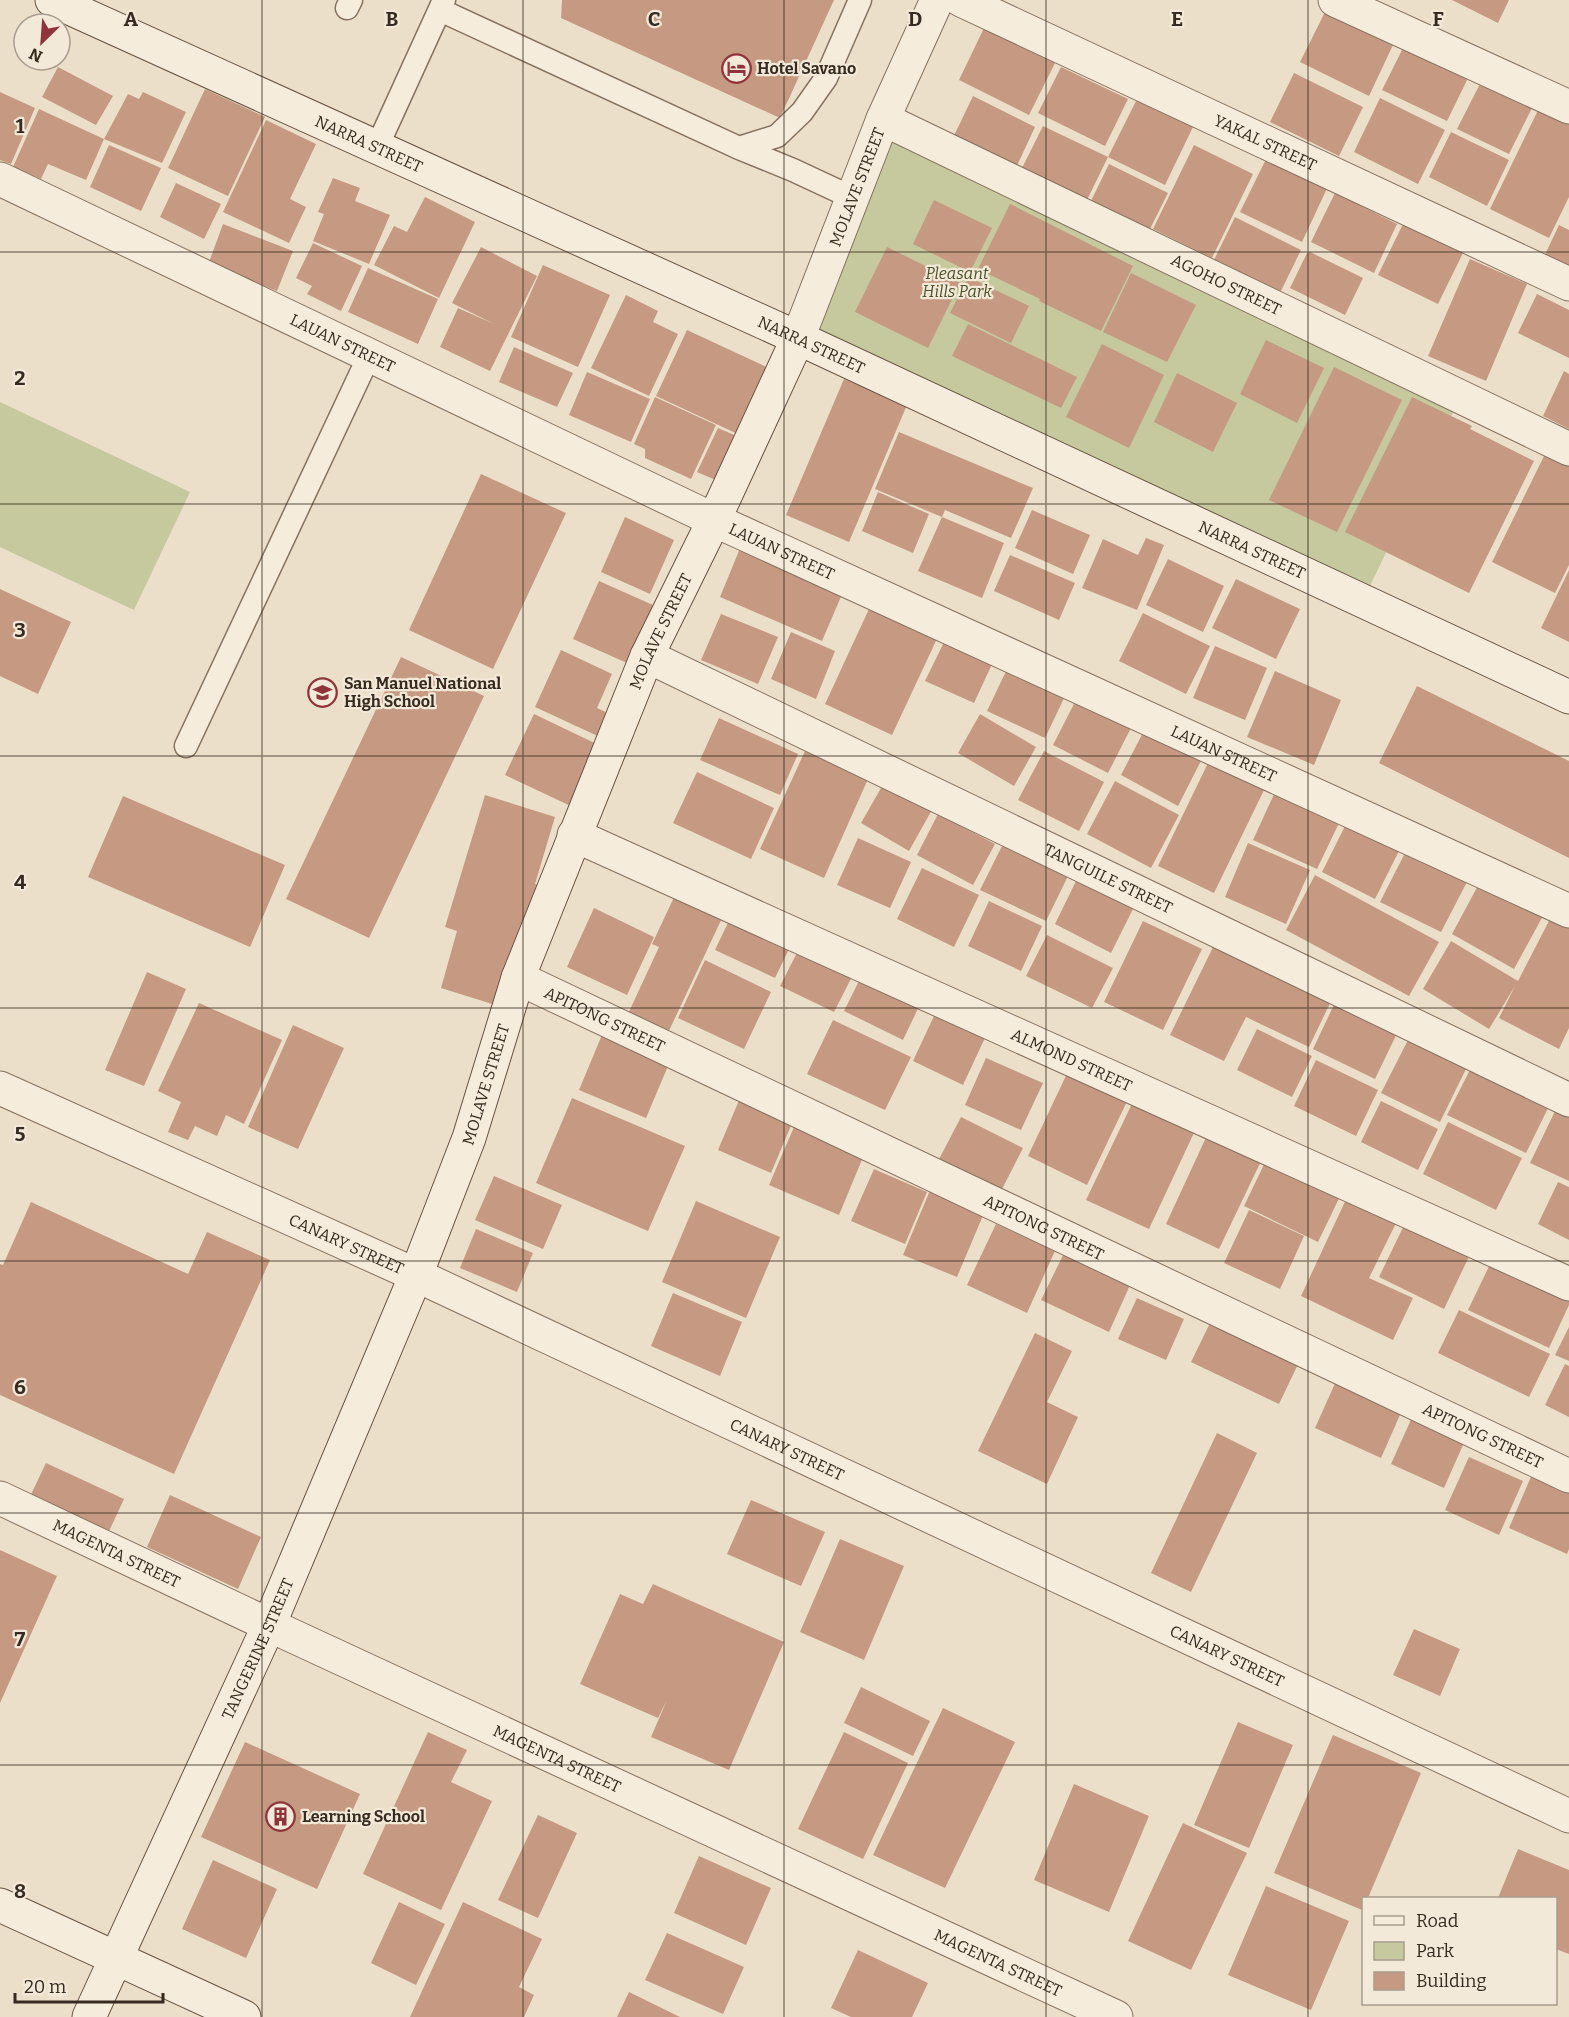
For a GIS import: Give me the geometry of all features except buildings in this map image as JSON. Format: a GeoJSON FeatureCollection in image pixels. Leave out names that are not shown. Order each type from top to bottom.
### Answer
{"type":"FeatureCollection","features":[{"type":"Feature","properties":{"kind":"street","name":"NARRA STREET"},"geometry":{"type":"LineString","coordinates":[[52,0],[798,338],[1569,697]]}},
{"type":"Feature","properties":{"kind":"street","name":"MOLAVE STREET"},"geometry":{"type":"LineString","coordinates":[[416,1275],[469,1138],[518,978],[647,656],[714,520],[798,338],[883,119],[937,0]]}},
{"type":"Feature","properties":{"kind":"street","name":"YAKAL STREET"},"geometry":{"type":"LineString","coordinates":[[961,0],[1569,284]]}},
{"type":"Feature","properties":{"kind":"street"},"geometry":{"type":"LineString","coordinates":[[1335,0],[1569,107]]}},
{"type":"Feature","properties":{"kind":"street","name":"AGOHO STREET"},"geometry":{"type":"LineString","coordinates":[[883,119],[1569,449]]}},
{"type":"Feature","properties":{"kind":"street","name":"LAUAN STREET"},"geometry":{"type":"LineString","coordinates":[[0,179],[714,520],[1569,911]]}},
{"type":"Feature","properties":{"kind":"street","name":"TANGUILE STREET"},"geometry":{"type":"LineString","coordinates":[[647,656],[1569,1100]]}},
{"type":"Feature","properties":{"kind":"street","name":"ALMOND STREET"},"geometry":{"type":"LineString","coordinates":[[574,835],[1569,1284]]}},
{"type":"Feature","properties":{"kind":"street","name":"APITONG STREET"},"geometry":{"type":"LineString","coordinates":[[518,978],[1569,1476]]}},
{"type":"Feature","properties":{"kind":"street","name":"CANARY STREET"},"geometry":{"type":"LineString","coordinates":[[0,1088],[416,1275],[1569,1816]]}},
{"type":"Feature","properties":{"kind":"street","name":"TANGERINE STREET"},"geometry":{"type":"LineString","coordinates":[[89,2017],[268,1625],[416,1275]]}},
{"type":"Feature","properties":{"kind":"street","name":"MAGENTA STREET"},"geometry":{"type":"LineString","coordinates":[[0,1498],[268,1625],[1116,2017]]}},
{"type":"Feature","properties":{"kind":"street"},"geometry":{"type":"LineString","coordinates":[[0,1905],[244,2017]]}},
{"type":"Feature","properties":{"kind":"lane"},"geometry":{"type":"LineString","coordinates":[[739,148],[777,136],[802,112],[826,78],[860,0]]}},
{"type":"Feature","properties":{"kind":"lane"},"geometry":{"type":"LineString","coordinates":[[377,147],[442,5],[739,148],[853,198]]}},
{"type":"Feature","properties":{"kind":"lane"},"geometry":{"type":"LineString","coordinates":[[186,746],[369,356]]}},
{"type":"Feature","properties":{"kind":"green space","name":"Pleasant Hills Park"},"geometry":{"type":"Polygon","coordinates":[[[897,129],[1462,394],[1369,588],[809,340],[897,129]]]}},
{"type":"Feature","properties":{"kind":"green space"},"geometry":{"type":"Polygon","coordinates":[[[0,402],[190,492],[134,610],[0,547],[0,402]]]}},
{"type":"Feature","properties":{"kind":"place","name":"Hotel Savano"},"geometry":{"type":"Point","coordinates":[736,68]}},
{"type":"Feature","properties":{"kind":"place","name":"San Manuel National High School"},"geometry":{"type":"Point","coordinates":[323,692]}},
{"type":"Feature","properties":{"kind":"place","name":"Learning School"},"geometry":{"type":"Point","coordinates":[281,1816]}}]}
